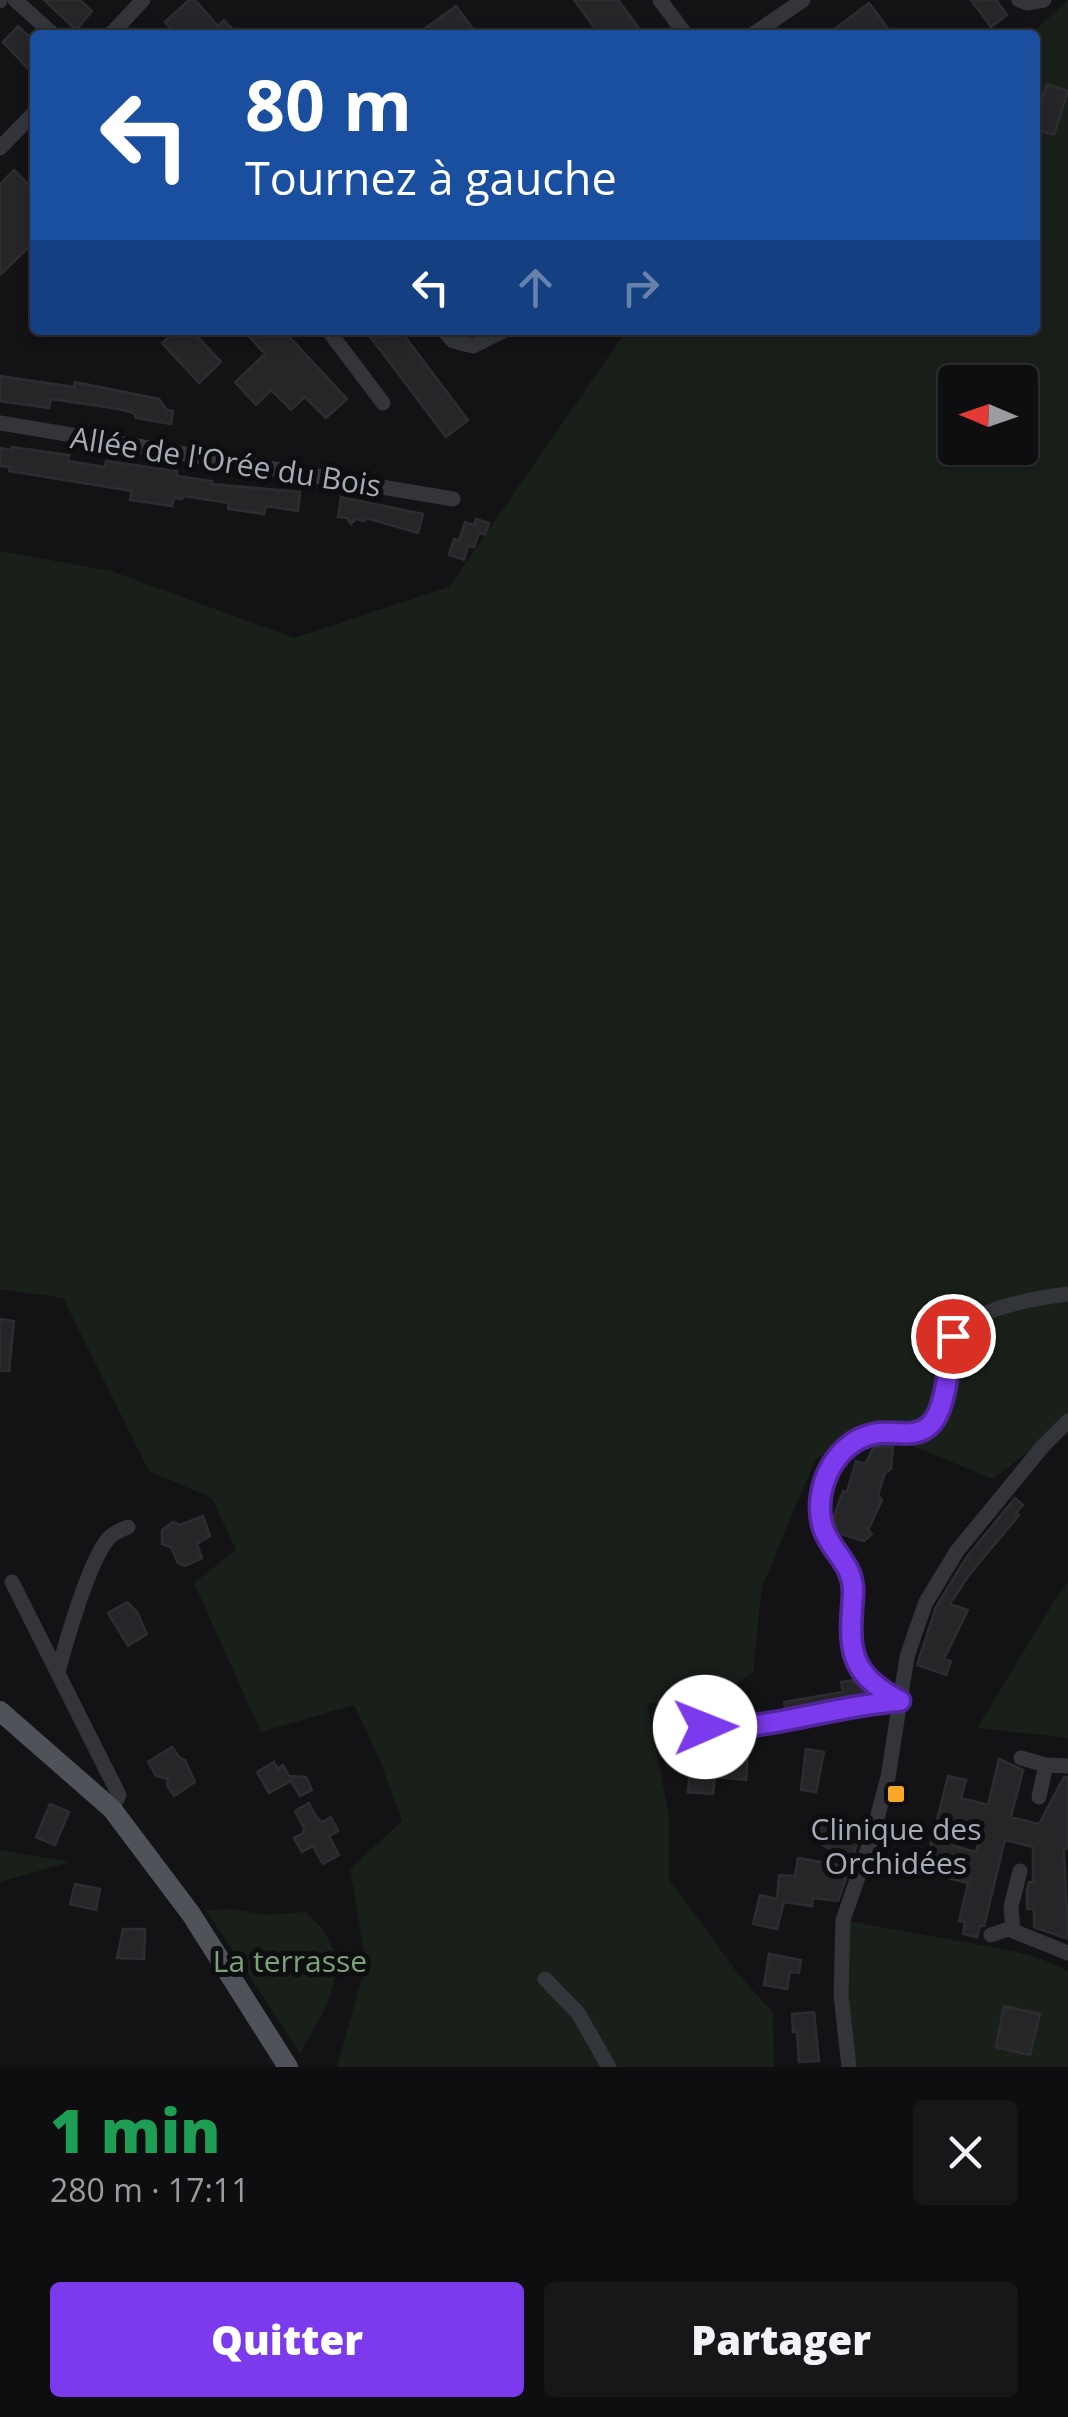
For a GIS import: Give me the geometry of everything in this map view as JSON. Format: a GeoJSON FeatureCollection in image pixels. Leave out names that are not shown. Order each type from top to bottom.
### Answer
{"type":"FeatureCollection","features":[{"type":"Feature","properties":{"kind":"main road"},"geometry":{"type":"LineString","coordinates":[[0,1711],[116,1802],[142,1848],[192,1914],[288,2067]]}},
{"type":"Feature","properties":{"kind":"street"},"geometry":{"type":"LineString","coordinates":[[14,0],[48,30]]}},
{"type":"Feature","properties":{"kind":"street"},"geometry":{"type":"LineString","coordinates":[[129,28],[142,0]]}},
{"type":"Feature","properties":{"kind":"street"},"geometry":{"type":"LineString","coordinates":[[660,0],[682,30]]}},
{"type":"Feature","properties":{"kind":"street"},"geometry":{"type":"LineString","coordinates":[[759,30],[804,0]]}},
{"type":"Feature","properties":{"kind":"street"},"geometry":{"type":"LineString","coordinates":[[0,148],[30,117]]}},
{"type":"Feature","properties":{"kind":"street"},"geometry":{"type":"LineString","coordinates":[[332,335],[383,404]]}},
{"type":"Feature","properties":{"kind":"street"},"geometry":{"type":"LineString","coordinates":[[448,335],[453,341],[473,346],[495,335]]}},
{"type":"Feature","properties":{"kind":"street","name":"Allée de l'Orée du Bois"},"geometry":{"type":"LineString","coordinates":[[0,424],[453,499]]}},
{"type":"Feature","properties":{"kind":"street"},"geometry":{"type":"LineString","coordinates":[[900,1701],[856,1667],[850,1642],[853,1590],[848,1572],[822,1532],[818,1517],[832,1463],[855,1440],[881,1432],[916,1433],[932,1424],[941,1406],[953,1336],[972,1318],[1068,1294]]}},
{"type":"Feature","properties":{"kind":"street"},"geometry":{"type":"LineString","coordinates":[[848,2067],[841,1995],[844,1920],[880,1807],[916,1630],[943,1571],[994,1504],[1068,1421]]}},
{"type":"Feature","properties":{"kind":"street"},"geometry":{"type":"LineString","coordinates":[[58,1672],[69,1631],[100,1554],[110,1536],[128,1526]]}},
{"type":"Feature","properties":{"kind":"street"},"geometry":{"type":"LineString","coordinates":[[12,1582],[58,1672],[116,1802]]}},
{"type":"Feature","properties":{"kind":"street"},"geometry":{"type":"LineString","coordinates":[[705,1727],[738,1729],[870,1703],[900,1701]]}},
{"type":"Feature","properties":{"kind":"street"},"geometry":{"type":"LineString","coordinates":[[1020,1758],[1068,1766]]}},
{"type":"Feature","properties":{"kind":"street"},"geometry":{"type":"LineString","coordinates":[[1039,1797],[1046,1765]]}},
{"type":"Feature","properties":{"kind":"street"},"geometry":{"type":"LineString","coordinates":[[1020,1871],[1011,1907],[1012,1928],[1016,1934],[1068,1953]]}},
{"type":"Feature","properties":{"kind":"street"},"geometry":{"type":"LineString","coordinates":[[990,1936],[1012,1928]]}},
{"type":"Feature","properties":{"kind":"street"},"geometry":{"type":"LineString","coordinates":[[545,1980],[578,2013],[609,2067]]}},
{"type":"Feature","properties":{"kind":"green space"},"geometry":{"type":"Polygon","coordinates":[[[1068,0],[1068,1421],[993,1479],[866,1427],[815,1460],[762,1587],[753,1672],[705,1706],[647,1703],[669,1816],[669,1879],[736,1971],[773,2013],[774,2067],[337,2067],[366,1963],[350,1869],[402,1821],[379,1758],[354,1705],[261,1732],[194,1583],[236,1550],[212,1498],[149,1471],[63,1298],[0,1289],[0,551],[111,571],[294,638],[449,587],[624,335],[1040,335],[1040,30],[1035,30],[1068,0]]]}},
{"type":"Feature","properties":{"kind":"green space"},"geometry":{"type":"Polygon","coordinates":[[[1068,1582],[1068,1738],[977,1728],[1058,1595],[1068,1582]]]}},
{"type":"Feature","properties":{"kind":"green space"},"geometry":{"type":"Polygon","coordinates":[[[0,1850],[70,1862],[0,1882],[0,1850]]]}},
{"type":"Feature","properties":{"kind":"green space","name":"La terrasse"},"geometry":{"type":"Polygon","coordinates":[[[232,1909],[266,1915],[306,1912],[327,1936],[333,1952],[334,1982],[300,2053],[206,1910],[232,1909]]]}},
{"type":"Feature","properties":{"kind":"green space"},"geometry":{"type":"Polygon","coordinates":[[[843,1920],[1013,1951],[1068,1971],[1068,2067],[849,2067],[843,1920]]]}},
{"type":"Feature","properties":{"kind":"building"},"geometry":{"type":"Polygon","coordinates":[[[44,0],[80,0],[92,11],[76,30],[44,0]]]}},
{"type":"Feature","properties":{"kind":"building"},"geometry":{"type":"Polygon","coordinates":[[[189,0],[195,0],[218,26],[224,20],[233,30],[172,30],[165,22],[189,0]]]}},
{"type":"Feature","properties":{"kind":"building"},"geometry":{"type":"Polygon","coordinates":[[[574,0],[618,0],[640,30],[596,30],[574,0]]]}},
{"type":"Feature","properties":{"kind":"building"},"geometry":{"type":"Polygon","coordinates":[[[971,0],[996,0],[1007,15],[991,27],[971,0]]]}},
{"type":"Feature","properties":{"kind":"building"},"geometry":{"type":"Polygon","coordinates":[[[869,3],[889,30],[834,30],[869,3]]]}},
{"type":"Feature","properties":{"kind":"building"},"geometry":{"type":"Polygon","coordinates":[[[456,6],[473,29],[472,30],[423,30],[456,6]]]}},
{"type":"Feature","properties":{"kind":"building"},"geometry":{"type":"Polygon","coordinates":[[[18,26],[30,37],[30,71],[3,42],[18,26]]]}},
{"type":"Feature","properties":{"kind":"building"},"geometry":{"type":"Polygon","coordinates":[[[1047,84],[1068,91],[1054,135],[1040,131],[1040,105],[1047,84]]]}},
{"type":"Feature","properties":{"kind":"building"},"geometry":{"type":"Polygon","coordinates":[[[14,170],[30,186],[30,246],[0,275],[0,184],[14,170]]]}},
{"type":"Feature","properties":{"kind":"building"},"geometry":{"type":"Polygon","coordinates":[[[171,335],[196,335],[221,362],[199,383],[162,343],[171,335]]]}},
{"type":"Feature","properties":{"kind":"building"},"geometry":{"type":"Polygon","coordinates":[[[248,335],[288,335],[347,399],[326,418],[305,397],[291,410],[271,390],[256,405],[235,382],[265,354],[248,335]]]}},
{"type":"Feature","properties":{"kind":"building"},"geometry":{"type":"Polygon","coordinates":[[[369,335],[404,335],[468,420],[446,437],[369,335]]]}},
{"type":"Feature","properties":{"kind":"building"},"geometry":{"type":"Polygon","coordinates":[[[0,376],[74,387],[75,382],[159,399],[167,410],[173,411],[171,424],[136,418],[134,413],[119,409],[51,399],[49,408],[0,401],[0,376]]]}},
{"type":"Feature","properties":{"kind":"building"},"geometry":{"type":"Polygon","coordinates":[[[0,448],[69,455],[68,461],[105,467],[106,461],[177,471],[177,476],[212,481],[211,484],[300,492],[298,511],[266,506],[264,514],[228,509],[229,503],[183,496],[174,498],[172,506],[130,500],[132,491],[9,471],[10,467],[0,466],[0,448]]]}},
{"type":"Feature","properties":{"kind":"building"},"geometry":{"type":"Polygon","coordinates":[[[341,497],[423,514],[418,533],[366,518],[351,524],[347,518],[338,517],[341,497]]]}},
{"type":"Feature","properties":{"kind":"building"},"geometry":{"type":"Polygon","coordinates":[[[476,519],[489,523],[485,535],[479,533],[474,547],[468,546],[464,560],[449,555],[465,522],[474,525],[476,519]]]}},
{"type":"Feature","properties":{"kind":"building"},"geometry":{"type":"Polygon","coordinates":[[[0,1319],[14,1321],[9,1371],[0,1371],[0,1319]]]}},
{"type":"Feature","properties":{"kind":"building"},"geometry":{"type":"Polygon","coordinates":[[[893,1446],[891,1469],[885,1473],[878,1495],[882,1500],[868,1530],[872,1534],[864,1541],[838,1533],[833,1519],[843,1491],[847,1492],[856,1461],[865,1464],[874,1447],[893,1446]]]}},
{"type":"Feature","properties":{"kind":"building"},"geometry":{"type":"Polygon","coordinates":[[[1015,1498],[1023,1505],[1016,1513],[1019,1515],[950,1604],[968,1610],[944,1659],[951,1661],[946,1675],[917,1665],[936,1607],[966,1558],[1015,1498]]]}},
{"type":"Feature","properties":{"kind":"building"},"geometry":{"type":"Polygon","coordinates":[[[203,1516],[210,1536],[197,1544],[202,1558],[185,1566],[178,1563],[171,1547],[162,1544],[162,1530],[173,1522],[180,1525],[203,1516]]]}},
{"type":"Feature","properties":{"kind":"building"},"geometry":{"type":"Polygon","coordinates":[[[127,1602],[137,1612],[147,1634],[128,1646],[108,1613],[127,1602]]]}},
{"type":"Feature","properties":{"kind":"building"},"geometry":{"type":"Polygon","coordinates":[[[853,1680],[866,1693],[785,1708],[784,1702],[843,1692],[841,1682],[853,1680]]]}},
{"type":"Feature","properties":{"kind":"building"},"geometry":{"type":"Polygon","coordinates":[[[693,1735],[712,1738],[710,1749],[748,1753],[746,1780],[715,1777],[713,1794],[688,1792],[693,1735]]]}},
{"type":"Feature","properties":{"kind":"building"},"geometry":{"type":"Polygon","coordinates":[[[172,1747],[185,1760],[195,1782],[174,1796],[168,1779],[156,1776],[148,1762],[172,1747]]]}},
{"type":"Feature","properties":{"kind":"building"},"geometry":{"type":"Polygon","coordinates":[[[806,1749],[824,1752],[816,1792],[801,1790],[806,1749]]]}},
{"type":"Feature","properties":{"kind":"building"},"geometry":{"type":"Polygon","coordinates":[[[999,1759],[1023,1770],[1011,1817],[1039,1824],[1064,1777],[1068,1777],[1068,1849],[1064,1848],[1068,1939],[1034,1927],[1034,1909],[1027,1909],[1027,1890],[1029,1882],[1033,1882],[1033,1847],[1005,1840],[984,1926],[980,1926],[977,1937],[963,1934],[965,1922],[959,1921],[968,1883],[924,1872],[948,1776],[966,1780],[961,1798],[988,1805],[999,1759]],[[956,1822],[951,1845],[976,1852],[982,1828],[956,1822]]]}},
{"type":"Feature","properties":{"kind":"building"},"geometry":{"type":"Polygon","coordinates":[[[274,1762],[278,1769],[283,1765],[289,1776],[306,1777],[312,1790],[300,1796],[291,1781],[269,1793],[257,1772],[274,1762]]]}},
{"type":"Feature","properties":{"kind":"building"},"geometry":{"type":"Polygon","coordinates":[[[309,1803],[317,1818],[322,1822],[331,1817],[338,1831],[329,1836],[339,1855],[323,1864],[313,1846],[302,1852],[294,1838],[304,1828],[295,1811],[309,1803]]]}},
{"type":"Feature","properties":{"kind":"building"},"geometry":{"type":"Polygon","coordinates":[[[50,1804],[69,1812],[55,1845],[36,1837],[50,1804]]]}},
{"type":"Feature","properties":{"kind":"building"},"geometry":{"type":"Polygon","coordinates":[[[827,1817],[862,1829],[851,1862],[815,1840],[827,1817]]]}},
{"type":"Feature","properties":{"kind":"building"},"geometry":{"type":"Polygon","coordinates":[[[798,1858],[850,1867],[838,1901],[813,1898],[812,1906],[784,1902],[777,1929],[753,1924],[760,1895],[777,1899],[779,1875],[795,1876],[798,1858]]]}},
{"type":"Feature","properties":{"kind":"building"},"geometry":{"type":"Polygon","coordinates":[[[75,1884],[100,1889],[96,1910],[70,1904],[75,1884]]]}},
{"type":"Feature","properties":{"kind":"building"},"geometry":{"type":"Polygon","coordinates":[[[123,1929],[145,1929],[144,1959],[117,1958],[123,1929]]]}},
{"type":"Feature","properties":{"kind":"building"},"geometry":{"type":"Polygon","coordinates":[[[769,1954],[801,1960],[799,1973],[790,1972],[787,1989],[764,1985],[769,1954]]]}},
{"type":"Feature","properties":{"kind":"building"},"geometry":{"type":"Polygon","coordinates":[[[1004,2006],[1040,2014],[1030,2055],[996,2047],[1004,2006]]]}},
{"type":"Feature","properties":{"kind":"building"},"geometry":{"type":"Polygon","coordinates":[[[814,2012],[819,2061],[799,2062],[792,2014],[814,2012]]]}},
{"type":"Feature","properties":{"kind":"place","name":"Clinique des Orchidées"},"geometry":{"type":"Point","coordinates":[896,1794]}},
{"type":"Feature","properties":{"kind":"route"},"geometry":{"type":"LineString","coordinates":[[705,1727],[738,1729],[870,1703],[900,1701],[856,1667],[850,1642],[853,1590],[848,1572],[822,1532],[818,1517],[832,1463],[855,1440],[881,1432],[916,1433],[932,1424],[941,1406],[953,1336]]}}]}
